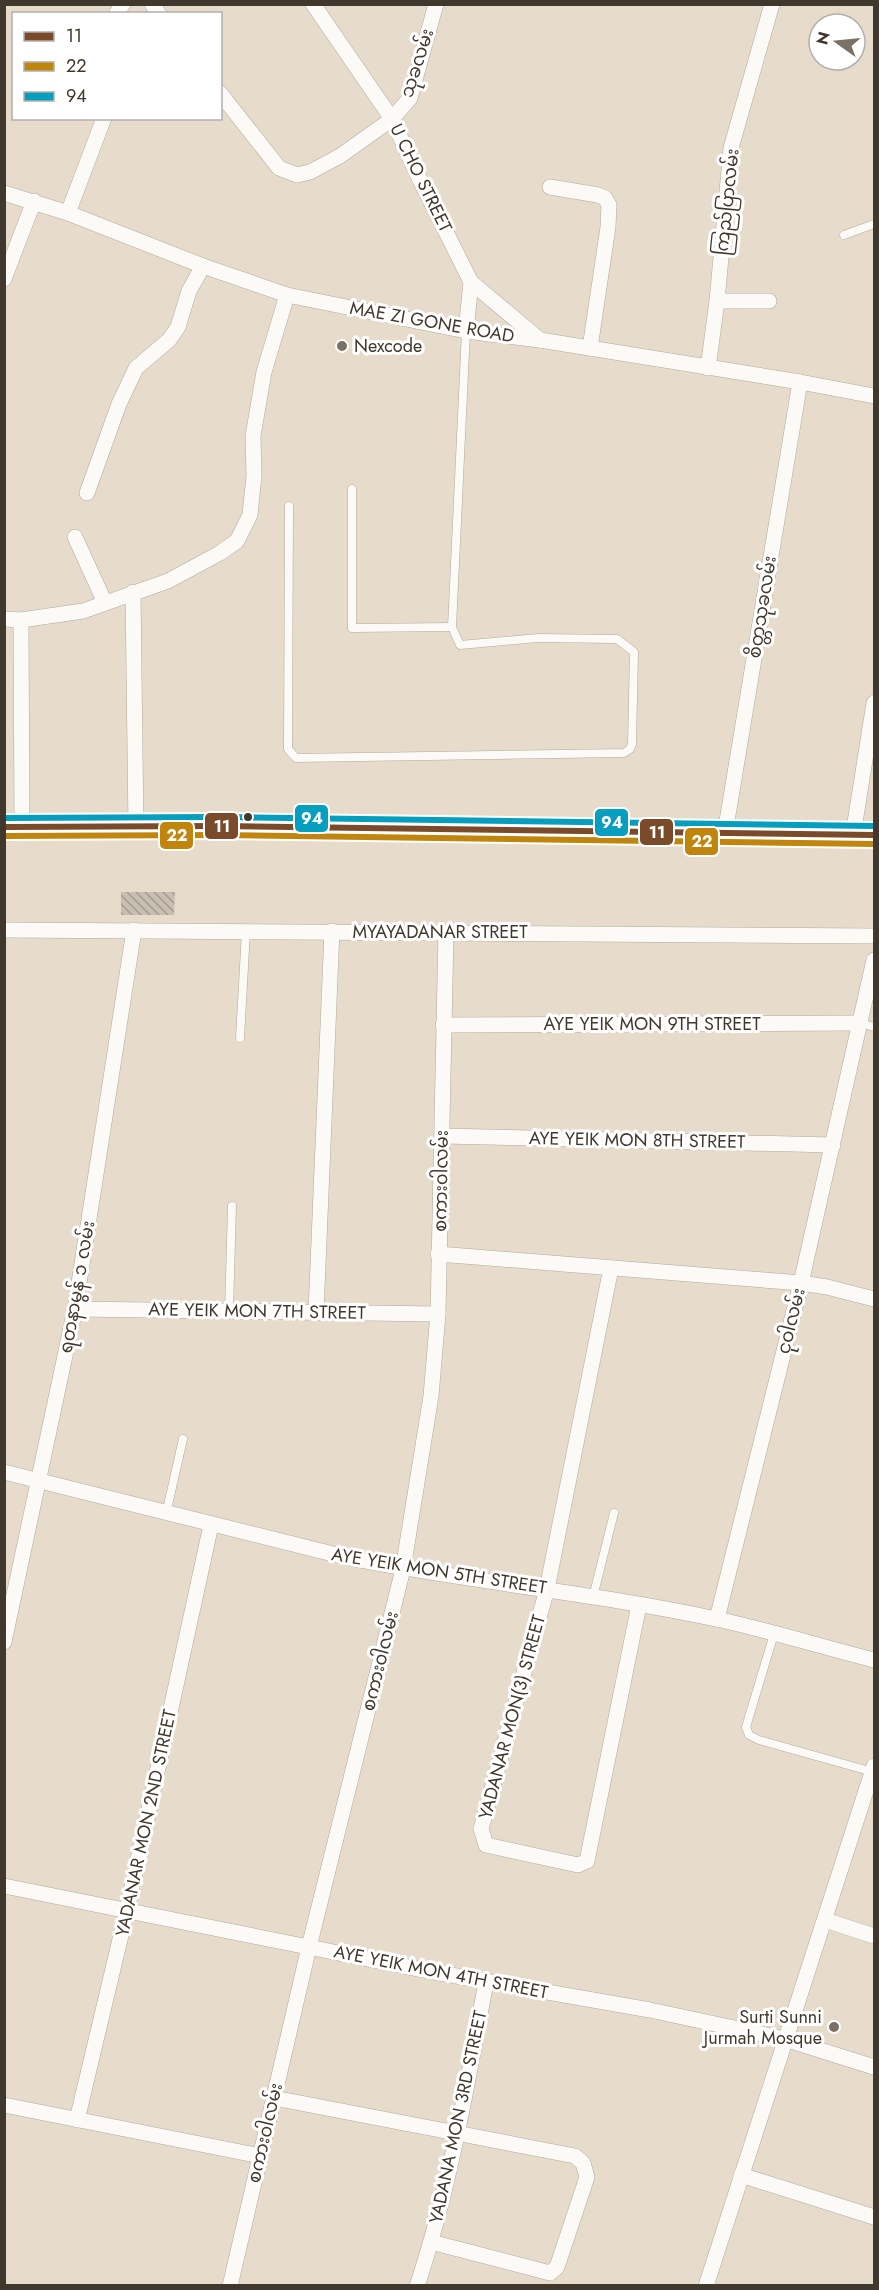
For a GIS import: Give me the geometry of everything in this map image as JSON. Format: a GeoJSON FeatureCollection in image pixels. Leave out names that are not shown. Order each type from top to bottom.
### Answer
{"type":"FeatureCollection","features":[{"type":"Feature","properties":{"kind":"main road"},"geometry":{"type":"LineString","coordinates":[[14,827],[219,826],[874,835]]}},
{"type":"Feature","properties":{"kind":"street","name":"U CHO STREET"},"geometry":{"type":"LineString","coordinates":[[314,4],[392,119],[471,282],[540,339]]}},
{"type":"Feature","properties":{"kind":"street","name":"သုခလမ်း"},"geometry":{"type":"LineString","coordinates":[[222,96],[275,164],[291,174],[310,172],[340,156],[392,119],[410,98],[436,4]]}},
{"type":"Feature","properties":{"kind":"street","name":"ကြည်ပြာလမ်း"},"geometry":{"type":"LineString","coordinates":[[708,368],[717,301],[731,148],[772,4]]}},
{"type":"Feature","properties":{"kind":"street"},"geometry":{"type":"LineString","coordinates":[[68,213],[103,120]]}},
{"type":"Feature","properties":{"kind":"street"},"geometry":{"type":"LineString","coordinates":[[550,187],[598,195],[605,198],[609,205],[590,348]]}},
{"type":"Feature","properties":{"kind":"street","name":"MAE ZI GONE ROAD"},"geometry":{"type":"LineString","coordinates":[[4,193],[68,213],[203,266],[288,295],[466,331],[540,339],[874,396]]}},
{"type":"Feature","properties":{"kind":"street"},"geometry":{"type":"LineString","coordinates":[[4,279],[34,201]]}},
{"type":"Feature","properties":{"kind":"street"},"geometry":{"type":"LineString","coordinates":[[87,492],[119,404],[136,368],[169,340],[177,327],[189,291],[203,266]]}},
{"type":"Feature","properties":{"kind":"street"},"geometry":{"type":"LineString","coordinates":[[466,331],[471,282]]}},
{"type":"Feature","properties":{"kind":"street"},"geometry":{"type":"LineString","coordinates":[[4,619],[21,620],[83,610],[105,603],[168,581],[220,553],[237,541],[250,515],[254,476],[253,436],[264,372],[288,295]]}},
{"type":"Feature","properties":{"kind":"street"},"geometry":{"type":"LineString","coordinates":[[717,301],[769,301]]}},
{"type":"Feature","properties":{"kind":"street","name":"စိတ္တသုခလမ်း"},"geometry":{"type":"LineString","coordinates":[[725,833],[800,382]]}},
{"type":"Feature","properties":{"kind":"street"},"geometry":{"type":"LineString","coordinates":[[75,537],[105,603]]}},
{"type":"Feature","properties":{"kind":"street"},"geometry":{"type":"LineString","coordinates":[[132,592],[136,828]]}},
{"type":"Feature","properties":{"kind":"street"},"geometry":{"type":"LineString","coordinates":[[14,827],[21,620]]}},
{"type":"Feature","properties":{"kind":"street"},"geometry":{"type":"LineString","coordinates":[[853,835],[874,703]]}},
{"type":"Feature","properties":{"kind":"street","name":"MYAYADANAR STREET"},"geometry":{"type":"LineString","coordinates":[[4,930],[874,936]]}},
{"type":"Feature","properties":{"kind":"street","name":"ရတနာမွန် ၁ လမ်း"},"geometry":{"type":"LineString","coordinates":[[4,1642],[75,1309],[134,930]]}},
{"type":"Feature","properties":{"kind":"street"},"geometry":{"type":"LineString","coordinates":[[316,1312],[332,931]]}},
{"type":"Feature","properties":{"kind":"street","name":"စကား၀ါလမ်း"},"geometry":{"type":"LineString","coordinates":[[230,2286],[309,1947],[403,1569],[431,1396],[438,1314],[446,932]]}},
{"type":"Feature","properties":{"kind":"street","name":"ငုဝါလမ်း"},"geometry":{"type":"LineString","coordinates":[[717,1619],[833,1145],[867,1025],[874,960]]}},
{"type":"Feature","properties":{"kind":"street","name":"AYE YEIK MON 9TH STREET"},"geometry":{"type":"LineString","coordinates":[[443,1025],[867,1025]]}},
{"type":"Feature","properties":{"kind":"street","name":"AYE YEIK MON 8TH STREET"},"geometry":{"type":"LineString","coordinates":[[442,1136],[833,1145]]}},
{"type":"Feature","properties":{"kind":"street"},"geometry":{"type":"LineString","coordinates":[[438,1254],[801,1283],[874,1299]]}},
{"type":"Feature","properties":{"kind":"street","name":"YADANAR MON(3) STREET"},"geometry":{"type":"LineString","coordinates":[[611,1268],[547,1589],[481,1829],[486,1845],[578,1865],[587,1861],[639,1605]]}},
{"type":"Feature","properties":{"kind":"street","name":"AYE YEIK MON 7TH STREET"},"geometry":{"type":"LineString","coordinates":[[75,1309],[438,1314]]}},
{"type":"Feature","properties":{"kind":"street","name":"AYE YEIK MON 5TH STREET"},"geometry":{"type":"LineString","coordinates":[[4,1472],[349,1558],[403,1569],[547,1589],[717,1619],[874,1660]]}},
{"type":"Feature","properties":{"kind":"street","name":"YADANAR MON 2ND STREET"},"geometry":{"type":"LineString","coordinates":[[77,2120],[127,1910],[211,1525]]}},
{"type":"Feature","properties":{"kind":"street"},"geometry":{"type":"LineString","coordinates":[[706,2286],[785,2039],[870,1795],[874,1769]]}},
{"type":"Feature","properties":{"kind":"street","name":"AYE YEIK MON 4TH STREET"},"geometry":{"type":"LineString","coordinates":[[4,1886],[486,1982],[650,2010],[785,2039],[874,2067]]}},
{"type":"Feature","properties":{"kind":"street"},"geometry":{"type":"LineString","coordinates":[[825,1920],[874,1936]]}},
{"type":"Feature","properties":{"kind":"street","name":"YADANA MON 3RD STREET"},"geometry":{"type":"LineString","coordinates":[[417,2286],[431,2242],[458,2134],[486,1982]]}},
{"type":"Feature","properties":{"kind":"street"},"geometry":{"type":"LineString","coordinates":[[274,2098],[575,2156],[583,2163],[587,2177],[557,2267],[550,2272],[431,2242]]}},
{"type":"Feature","properties":{"kind":"street"},"geometry":{"type":"LineString","coordinates":[[4,2105],[260,2156]]}},
{"type":"Feature","properties":{"kind":"street"},"geometry":{"type":"LineString","coordinates":[[741,2175],[874,2217]]}},
{"type":"Feature","properties":{"kind":"lane"},"geometry":{"type":"LineString","coordinates":[[844,235],[874,224]]}},
{"type":"Feature","properties":{"kind":"lane"},"geometry":{"type":"LineString","coordinates":[[289,506],[288,749],[296,758],[624,753],[630,749],[634,652],[617,639],[538,638],[460,645],[452,627],[466,331]]}},
{"type":"Feature","properties":{"kind":"lane"},"geometry":{"type":"LineString","coordinates":[[352,489],[352,628],[452,627]]}},
{"type":"Feature","properties":{"kind":"lane"},"geometry":{"type":"LineString","coordinates":[[240,1038],[246,931]]}},
{"type":"Feature","properties":{"kind":"lane"},"geometry":{"type":"LineString","coordinates":[[229,1311],[232,1206]]}},
{"type":"Feature","properties":{"kind":"lane"},"geometry":{"type":"LineString","coordinates":[[166,1514],[183,1439]]}},
{"type":"Feature","properties":{"kind":"lane"},"geometry":{"type":"LineString","coordinates":[[593,1597],[614,1513]]}},
{"type":"Feature","properties":{"kind":"lane"},"geometry":{"type":"LineString","coordinates":[[774,1634],[746,1726],[750,1735],[759,1740],[874,1769]]}},
{"type":"Feature","properties":{"kind":"building"},"geometry":{"type":"Polygon","coordinates":[[[121,892],[175,892],[174,915],[121,915],[121,892]]]}},
{"type":"Feature","properties":{"kind":"transit line","name":"94"},"geometry":{"type":"LineString","coordinates":[[4,818],[219,817],[874,826]]}},
{"type":"Feature","properties":{"kind":"transit line","name":"11"},"geometry":{"type":"LineString","coordinates":[[4,827],[219,826],[874,835]]}},
{"type":"Feature","properties":{"kind":"transit line","name":"22"},"geometry":{"type":"LineString","coordinates":[[4,836],[219,835],[874,844]]}},
{"type":"Feature","properties":{"kind":"place","name":"Nexcode"},"geometry":{"type":"Point","coordinates":[342,346]}},
{"type":"Feature","properties":{"kind":"place","name":"Surti Sunni Jurmah Mosque"},"geometry":{"type":"Point","coordinates":[834,2027]}}]}
